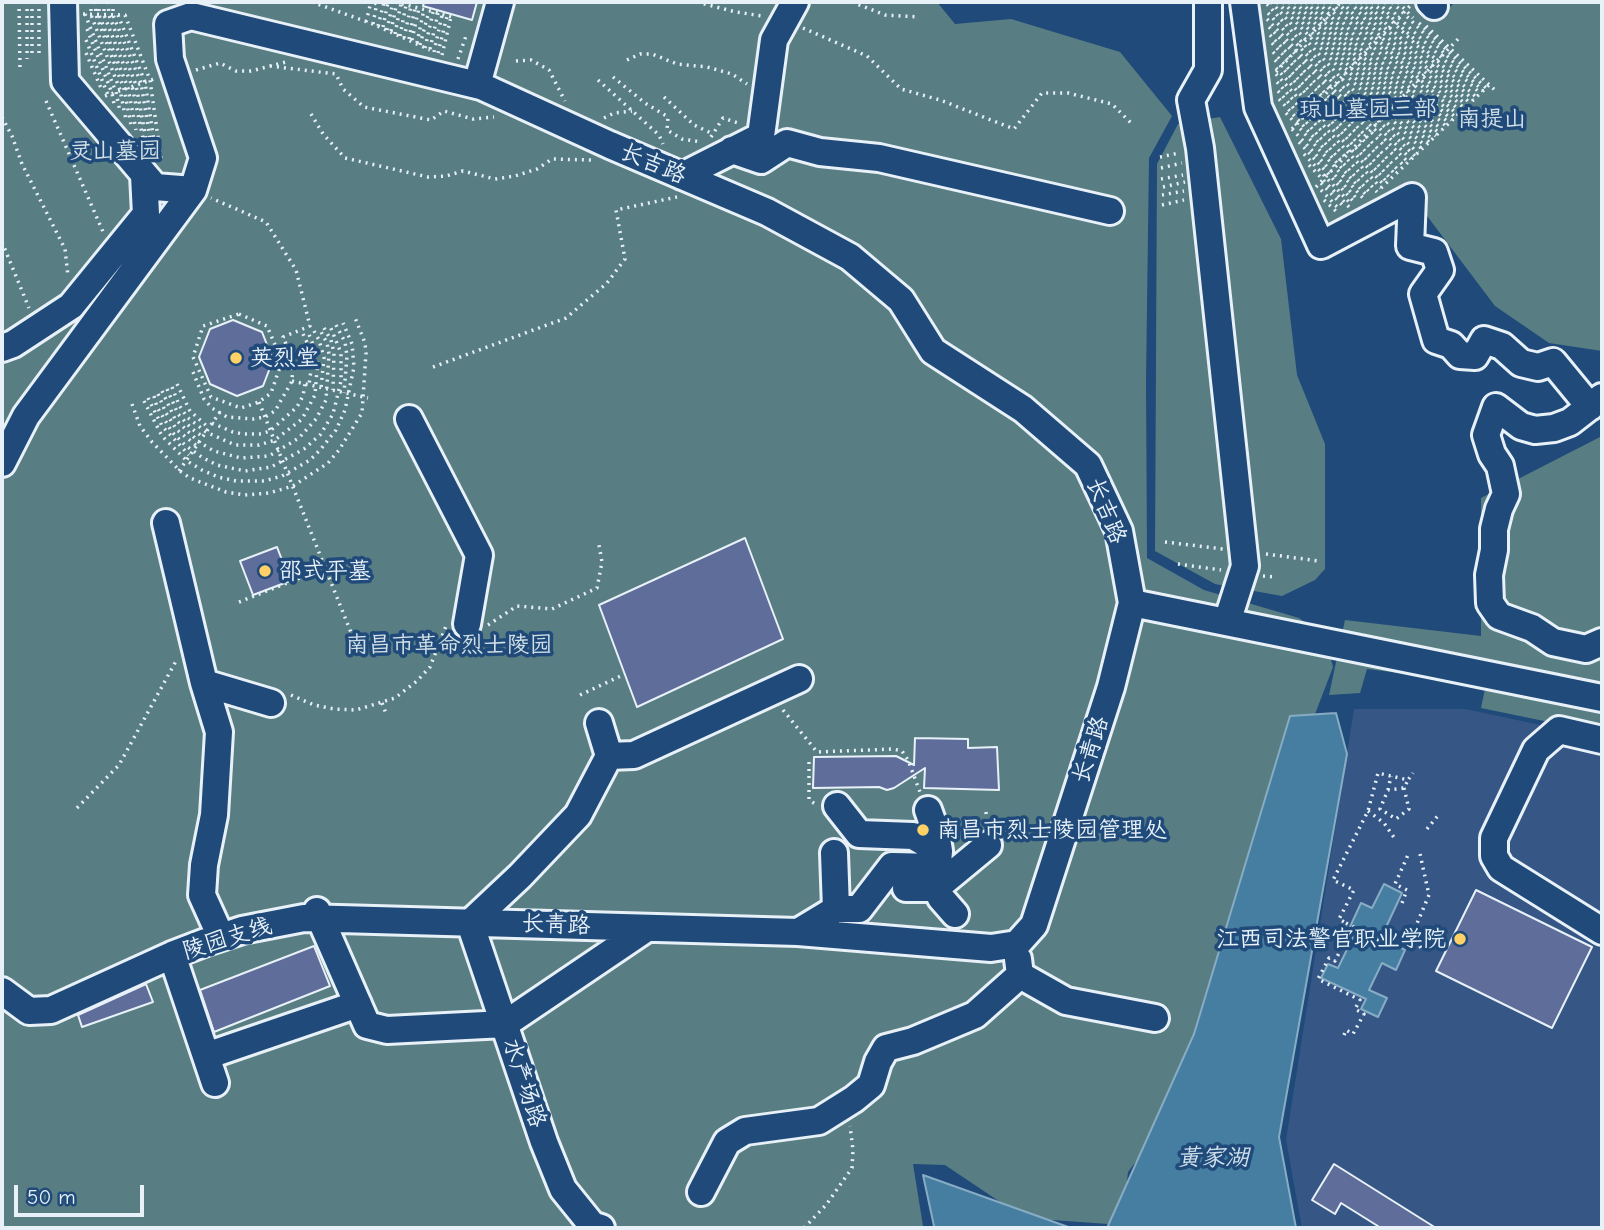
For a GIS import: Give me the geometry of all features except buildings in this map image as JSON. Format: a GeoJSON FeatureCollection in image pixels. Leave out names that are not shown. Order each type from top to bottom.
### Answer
{"type":"FeatureCollection","features":[{"type":"Feature","properties":{"kind":"street"},"geometry":{"type":"LineString","coordinates":[[477,85],[500,2]]}},
{"type":"Feature","properties":{"kind":"street"},"geometry":{"type":"LineString","coordinates":[[1208,2],[1208,70],[1191,100],[1200,148],[1245,566],[1227,622]]}},
{"type":"Feature","properties":{"kind":"street"},"geometry":{"type":"LineString","coordinates":[[723,139],[761,136],[774,40],[790,11]]}},
{"type":"Feature","properties":{"kind":"street"},"geometry":{"type":"LineString","coordinates":[[2,348],[13,344],[71,306],[146,214],[149,178],[124,91],[65,81],[87,12]]}},
{"type":"Feature","properties":{"kind":"street","name":"长吉路"},"geometry":{"type":"LineString","coordinates":[[193,190],[203,158],[124,91],[170,58],[168,24],[191,16],[477,85],[767,212],[850,257],[901,300],[933,351],[1023,409],[1088,465],[1119,531],[1132,603]]}},
{"type":"Feature","properties":{"kind":"street"},"geometry":{"type":"LineString","coordinates":[[1252,18],[1260,89],[1258,107],[1289,139],[1302,202],[1321,245],[1369,209],[1412,197],[1410,246],[1434,252],[1440,270],[1423,294],[1436,340],[1451,345],[1460,355],[1475,356],[1485,340],[1502,346],[1521,363],[1538,367],[1553,362],[1596,402],[1570,422],[1554,428],[1535,430],[1521,426],[1496,407],[1486,435],[1492,454],[1500,466],[1506,494],[1494,529],[1494,550],[1489,575],[1490,603],[1499,616],[1532,628],[1553,642],[1594,645],[1574,692]]}},
{"type":"Feature","properties":{"kind":"street"},"geometry":{"type":"LineString","coordinates":[[694,181],[723,139]]}},
{"type":"Feature","properties":{"kind":"street"},"geometry":{"type":"LineString","coordinates":[[723,139],[761,160],[788,143],[820,152],[879,158],[1110,211]]}},
{"type":"Feature","properties":{"kind":"street"},"geometry":{"type":"LineString","coordinates":[[2,463],[26,416],[193,190],[149,178]]}},
{"type":"Feature","properties":{"kind":"street"},"geometry":{"type":"LineString","coordinates":[[409,419],[479,555],[466,625]]}},
{"type":"Feature","properties":{"kind":"street"},"geometry":{"type":"LineString","coordinates":[[166,523],[194,677],[219,732],[214,815],[204,865],[202,895],[221,937]]}},
{"type":"Feature","properties":{"kind":"street"},"geometry":{"type":"LineString","coordinates":[[1132,603],[1602,698]]}},
{"type":"Feature","properties":{"kind":"street","name":"长青路"},"geometry":{"type":"LineString","coordinates":[[470,923],[798,932],[991,948],[1017,944],[1034,925],[1111,687],[1132,603]]}},
{"type":"Feature","properties":{"kind":"street"},"geometry":{"type":"LineString","coordinates":[[194,677],[278,697]]}},
{"type":"Feature","properties":{"kind":"street"},"geometry":{"type":"LineString","coordinates":[[609,756],[634,755],[760,691],[799,679]]}},
{"type":"Feature","properties":{"kind":"street"},"geometry":{"type":"LineString","coordinates":[[470,923],[520,876],[578,815],[609,756],[599,723]]}},
{"type":"Feature","properties":{"kind":"street"},"geometry":{"type":"LineString","coordinates":[[1602,740],[1559,730],[1536,750],[1494,838],[1494,856],[1501,869],[1602,931]]}},
{"type":"Feature","properties":{"kind":"street"},"geometry":{"type":"LineString","coordinates":[[837,806],[859,834],[914,836],[937,869]]}},
{"type":"Feature","properties":{"kind":"street"},"geometry":{"type":"LineString","coordinates":[[928,810],[936,832],[941,898],[955,914]]}},
{"type":"Feature","properties":{"kind":"street"},"geometry":{"type":"LineString","coordinates":[[906,888],[937,869],[988,845]]}},
{"type":"Feature","properties":{"kind":"street"},"geometry":{"type":"LineString","coordinates":[[834,853],[836,909]]}},
{"type":"Feature","properties":{"kind":"street"},"geometry":{"type":"LineString","coordinates":[[798,932],[836,909],[859,909],[892,866],[937,869]]}},
{"type":"Feature","properties":{"kind":"street"},"geometry":{"type":"LineString","coordinates":[[319,915],[334,963],[367,1025],[387,1030],[505,1024],[648,928]]}},
{"type":"Feature","properties":{"kind":"street","name":"陵园支线"},"geometry":{"type":"LineString","coordinates":[[2,991],[29,1011],[51,1010],[172,955],[221,937],[242,930],[319,915],[470,923]]}},
{"type":"Feature","properties":{"kind":"street","name":"水产场路"},"geometry":{"type":"LineString","coordinates":[[470,923],[544,1142],[563,1189],[592,1225],[601,1228]]}},
{"type":"Feature","properties":{"kind":"street"},"geometry":{"type":"LineString","coordinates":[[1017,944],[1020,975]]}},
{"type":"Feature","properties":{"kind":"street"},"geometry":{"type":"LineString","coordinates":[[172,955],[196,1013],[215,1083]]}},
{"type":"Feature","properties":{"kind":"street"},"geometry":{"type":"LineString","coordinates":[[1020,975],[1066,1001],[1154,1018]]}},
{"type":"Feature","properties":{"kind":"street"},"geometry":{"type":"LineString","coordinates":[[701,1192],[727,1142],[745,1131],[819,1121],[872,1085],[878,1062],[887,1048],[913,1041],[975,1016],[1020,975]]}},
{"type":"Feature","properties":{"kind":"street"},"geometry":{"type":"LineString","coordinates":[[206,1056],[250,1041],[318,1008],[358,1004]]}},
{"type":"Feature","properties":{"kind":"path"},"geometry":{"type":"LineString","coordinates":[[19,2],[20,70]]}},
{"type":"Feature","properties":{"kind":"path"},"geometry":{"type":"LineString","coordinates":[[29,58],[30,2],[87,12],[102,2]]}},
{"type":"Feature","properties":{"kind":"path"},"geometry":{"type":"LineString","coordinates":[[39,2],[39,56]]}},
{"type":"Feature","properties":{"kind":"path"},"geometry":{"type":"LineString","coordinates":[[87,12],[102,2]]}},
{"type":"Feature","properties":{"kind":"path"},"geometry":{"type":"LineString","coordinates":[[87,12],[102,2]]}},
{"type":"Feature","properties":{"kind":"path"},"geometry":{"type":"LineString","coordinates":[[312,2],[366,22],[457,62],[469,28],[486,51]]}},
{"type":"Feature","properties":{"kind":"path"},"geometry":{"type":"LineString","coordinates":[[366,22],[370,6],[378,2],[408,40]]}},
{"type":"Feature","properties":{"kind":"path"},"geometry":{"type":"LineString","coordinates":[[697,2],[736,12],[790,11],[867,57],[901,89],[940,100],[1014,129],[1041,93],[1068,93],[1112,104],[1132,124]]}},
{"type":"Feature","properties":{"kind":"path"},"geometry":{"type":"LineString","coordinates":[[852,2],[885,15],[919,17]]}},
{"type":"Feature","properties":{"kind":"path"},"geometry":{"type":"LineString","coordinates":[[1271,2],[1311,34]]}},
{"type":"Feature","properties":{"kind":"path"},"geometry":{"type":"LineString","coordinates":[[1280,2],[1311,34]]}},
{"type":"Feature","properties":{"kind":"path"},"geometry":{"type":"LineString","coordinates":[[1289,2],[1311,34],[1319,101],[1350,152],[1397,173]]}},
{"type":"Feature","properties":{"kind":"path"},"geometry":{"type":"LineString","coordinates":[[1295,2],[1311,34],[1319,101],[1350,152],[1386,183]]}},
{"type":"Feature","properties":{"kind":"path"},"geometry":{"type":"LineString","coordinates":[[1304,2],[1311,34],[1319,101],[1350,152],[1369,209]]}},
{"type":"Feature","properties":{"kind":"path"},"geometry":{"type":"LineString","coordinates":[[1312,2],[1311,34],[1319,101],[1350,152],[1369,209]]}},
{"type":"Feature","properties":{"kind":"path"},"geometry":{"type":"LineString","coordinates":[[1318,2],[1311,34],[1319,101],[1350,152],[1386,183]]}},
{"type":"Feature","properties":{"kind":"path"},"geometry":{"type":"LineString","coordinates":[[1311,34],[1324,2]]}},
{"type":"Feature","properties":{"kind":"path"},"geometry":{"type":"LineString","coordinates":[[1331,2],[1311,34],[1272,76],[1319,101],[1410,89]]}},
{"type":"Feature","properties":{"kind":"path"},"geometry":{"type":"LineString","coordinates":[[1350,2],[1382,37],[1410,89],[1448,124]]}},
{"type":"Feature","properties":{"kind":"path"},"geometry":{"type":"LineString","coordinates":[[1361,2],[1410,89],[1448,124]]}},
{"type":"Feature","properties":{"kind":"path"},"geometry":{"type":"LineString","coordinates":[[1361,2],[1410,89],[1448,124]]}},
{"type":"Feature","properties":{"kind":"path"},"geometry":{"type":"LineString","coordinates":[[1372,2],[1382,37],[1410,89],[1448,124]]}},
{"type":"Feature","properties":{"kind":"path"},"geometry":{"type":"LineString","coordinates":[[1378,2],[1382,37],[1410,89],[1448,124]]}},
{"type":"Feature","properties":{"kind":"path"},"geometry":{"type":"LineString","coordinates":[[1385,2],[1382,37],[1410,89],[1448,124]]}},
{"type":"Feature","properties":{"kind":"path"},"geometry":{"type":"LineString","coordinates":[[1392,2],[1382,37],[1410,89],[1448,124]]}},
{"type":"Feature","properties":{"kind":"path"},"geometry":{"type":"LineString","coordinates":[[1289,139],[1319,101],[1382,37],[1400,2]]}},
{"type":"Feature","properties":{"kind":"path"},"geometry":{"type":"LineString","coordinates":[[408,40],[418,8]]}},
{"type":"Feature","properties":{"kind":"path"},"geometry":{"type":"LineString","coordinates":[[408,40],[418,8]]}},
{"type":"Feature","properties":{"kind":"path"},"geometry":{"type":"LineString","coordinates":[[408,40],[418,8]]}},
{"type":"Feature","properties":{"kind":"path"},"geometry":{"type":"LineString","coordinates":[[408,40],[418,8]]}},
{"type":"Feature","properties":{"kind":"path"},"geometry":{"type":"LineString","coordinates":[[408,40],[418,8]]}},
{"type":"Feature","properties":{"kind":"path"},"geometry":{"type":"LineString","coordinates":[[408,40],[418,8]]}},
{"type":"Feature","properties":{"kind":"path"},"geometry":{"type":"LineString","coordinates":[[408,40],[418,8]]}},
{"type":"Feature","properties":{"kind":"path"},"geometry":{"type":"LineString","coordinates":[[408,40],[418,8]]}},
{"type":"Feature","properties":{"kind":"path"},"geometry":{"type":"LineString","coordinates":[[87,12],[142,132],[149,178]]}},
{"type":"Feature","properties":{"kind":"path"},"geometry":{"type":"LineString","coordinates":[[87,12],[151,141],[149,178]]}},
{"type":"Feature","properties":{"kind":"path"},"geometry":{"type":"LineString","coordinates":[[87,12],[124,91],[149,178]]}},
{"type":"Feature","properties":{"kind":"path"},"geometry":{"type":"LineString","coordinates":[[87,12],[124,91],[132,129]]}},
{"type":"Feature","properties":{"kind":"path"},"geometry":{"type":"LineString","coordinates":[[87,12],[124,91],[130,143],[149,178]]}},
{"type":"Feature","properties":{"kind":"path"},"geometry":{"type":"LineString","coordinates":[[87,12],[124,91],[160,140],[149,178]]}},
{"type":"Feature","properties":{"kind":"path"},"geometry":{"type":"LineString","coordinates":[[1252,18],[1311,34]]}},
{"type":"Feature","properties":{"kind":"path"},"geometry":{"type":"LineString","coordinates":[[1252,18],[1311,34]]}},
{"type":"Feature","properties":{"kind":"path"},"geometry":{"type":"LineString","coordinates":[[1252,18],[1311,34],[1382,37]]}},
{"type":"Feature","properties":{"kind":"path"},"geometry":{"type":"LineString","coordinates":[[1252,18],[1311,34],[1382,37]]}},
{"type":"Feature","properties":{"kind":"path"},"geometry":{"type":"LineString","coordinates":[[1252,18],[1311,34],[1382,37]]}},
{"type":"Feature","properties":{"kind":"path"},"geometry":{"type":"LineString","coordinates":[[1252,18],[1311,34],[1382,37]]}},
{"type":"Feature","properties":{"kind":"path"},"geometry":{"type":"LineString","coordinates":[[1252,18],[1311,34],[1382,37]]}},
{"type":"Feature","properties":{"kind":"path"},"geometry":{"type":"LineString","coordinates":[[1252,18],[1311,34],[1382,37]]}},
{"type":"Feature","properties":{"kind":"path"},"geometry":{"type":"LineString","coordinates":[[1382,37],[1410,89],[1448,124]]}},
{"type":"Feature","properties":{"kind":"path"},"geometry":{"type":"LineString","coordinates":[[1382,37],[1410,89],[1448,124]]}},
{"type":"Feature","properties":{"kind":"path"},"geometry":{"type":"LineString","coordinates":[[1382,37],[1410,89],[1448,124]]}},
{"type":"Feature","properties":{"kind":"path"},"geometry":{"type":"LineString","coordinates":[[1382,37],[1410,89],[1448,124]]}},
{"type":"Feature","properties":{"kind":"path"},"geometry":{"type":"LineString","coordinates":[[1302,202],[1460,37]]}},
{"type":"Feature","properties":{"kind":"path"},"geometry":{"type":"LineString","coordinates":[[626,60],[640,54],[652,54],[677,64],[707,67],[732,74],[766,96]]}},
{"type":"Feature","properties":{"kind":"path"},"geometry":{"type":"LineString","coordinates":[[516,61],[531,60],[550,70],[565,102],[572,107]]}},
{"type":"Feature","properties":{"kind":"path"},"geometry":{"type":"LineString","coordinates":[[124,91],[219,63],[236,71],[251,71],[289,61]]}},
{"type":"Feature","properties":{"kind":"path"},"geometry":{"type":"LineString","coordinates":[[270,66],[336,74],[343,89],[364,107],[431,120],[444,111],[473,119],[500,117]]}},
{"type":"Feature","properties":{"kind":"path"},"geometry":{"type":"LineString","coordinates":[[613,77],[645,103],[668,117],[667,130],[682,139],[706,143],[723,139]]}},
{"type":"Feature","properties":{"kind":"path"},"geometry":{"type":"LineString","coordinates":[[598,80],[659,135],[665,147]]}},
{"type":"Feature","properties":{"kind":"path"},"geometry":{"type":"LineString","coordinates":[[1260,89],[1268,80],[1319,101],[1410,89]]}},
{"type":"Feature","properties":{"kind":"path"},"geometry":{"type":"LineString","coordinates":[[1260,89],[1319,101],[1410,89]]}},
{"type":"Feature","properties":{"kind":"path"},"geometry":{"type":"LineString","coordinates":[[1260,89],[1289,139],[1326,177],[1369,209]]}},
{"type":"Feature","properties":{"kind":"path"},"geometry":{"type":"LineString","coordinates":[[1410,89],[1448,124]]}},
{"type":"Feature","properties":{"kind":"path"},"geometry":{"type":"LineString","coordinates":[[1410,89],[1448,124]]}},
{"type":"Feature","properties":{"kind":"path"},"geometry":{"type":"LineString","coordinates":[[1410,89],[1448,124]]}},
{"type":"Feature","properties":{"kind":"path"},"geometry":{"type":"LineString","coordinates":[[117,120],[124,91]]}},
{"type":"Feature","properties":{"kind":"path"},"geometry":{"type":"LineString","coordinates":[[123,130],[124,91]]}},
{"type":"Feature","properties":{"kind":"path"},"geometry":{"type":"LineString","coordinates":[[1369,209],[1386,183],[1448,124],[1497,92]]}},
{"type":"Feature","properties":{"kind":"path"},"geometry":{"type":"LineString","coordinates":[[664,97],[694,125],[723,139]]}},
{"type":"Feature","properties":{"kind":"path"},"geometry":{"type":"LineString","coordinates":[[46,101],[113,255]]}},
{"type":"Feature","properties":{"kind":"path"},"geometry":{"type":"LineString","coordinates":[[602,119],[614,113],[632,111]]}},
{"type":"Feature","properties":{"kind":"path"},"geometry":{"type":"LineString","coordinates":[[311,114],[323,134],[345,158],[428,177],[463,171],[495,179],[537,169],[552,159],[593,160]]}},
{"type":"Feature","properties":{"kind":"path"},"geometry":{"type":"LineString","coordinates":[[2,117],[22,164],[65,249],[71,306]]}},
{"type":"Feature","properties":{"kind":"path"},"geometry":{"type":"LineString","coordinates":[[723,139],[723,118],[734,120],[761,136]]}},
{"type":"Feature","properties":{"kind":"path"},"geometry":{"type":"LineString","coordinates":[[1289,139],[1326,177],[1369,209]]}},
{"type":"Feature","properties":{"kind":"path"},"geometry":{"type":"LineString","coordinates":[[1289,139],[1326,177],[1369,209]]}},
{"type":"Feature","properties":{"kind":"path"},"geometry":{"type":"LineString","coordinates":[[702,149],[706,143]]}},
{"type":"Feature","properties":{"kind":"path"},"geometry":{"type":"LineString","coordinates":[[1304,166],[1326,177]]}},
{"type":"Feature","properties":{"kind":"path"},"geometry":{"type":"LineString","coordinates":[[433,368],[566,317],[607,283],[625,259],[616,210],[684,196],[694,181]]}},
{"type":"Feature","properties":{"kind":"path"},"geometry":{"type":"LineString","coordinates":[[192,372],[204,399],[227,417],[241,419],[265,416],[275,411],[292,381],[293,360],[283,337],[310,326],[296,270],[266,222],[193,190]]}},
{"type":"Feature","properties":{"kind":"path"},"geometry":{"type":"LineString","coordinates":[[2,242],[37,329]]}},
{"type":"Feature","properties":{"kind":"path"},"geometry":{"type":"LineString","coordinates":[[239,314],[267,327],[282,361],[271,393],[259,402],[241,408],[211,397],[193,357],[204,327],[239,314]]}},
{"type":"Feature","properties":{"kind":"path"},"geometry":{"type":"LineString","coordinates":[[132,404],[140,426],[179,472],[226,492],[246,495],[270,493],[293,486],[315,473],[340,450],[362,413],[366,398],[365,343],[354,316]]}},
{"type":"Feature","properties":{"kind":"path"},"geometry":{"type":"LineString","coordinates":[[336,325],[345,342],[347,356],[344,393],[341,421],[329,440],[310,460],[288,473],[264,481],[236,481],[218,477],[187,461],[162,436],[146,400],[162,426],[192,453],[217,465],[246,471],[258,470],[283,462],[304,449],[320,435],[344,393],[354,356],[343,323]]}},
{"type":"Feature","properties":{"kind":"path"},"geometry":{"type":"LineString","coordinates":[[330,326],[341,353],[344,393]]}},
{"type":"Feature","properties":{"kind":"path"},"geometry":{"type":"LineString","coordinates":[[162,392],[176,419],[198,444],[241,458],[256,459],[279,451],[311,426],[330,390],[329,354],[322,329]]}},
{"type":"Feature","properties":{"kind":"path"},"geometry":{"type":"LineString","coordinates":[[162,392],[179,405],[204,435],[235,445],[259,445],[275,440],[302,419],[319,387],[318,357],[311,332]]}},
{"type":"Feature","properties":{"kind":"path"},"geometry":{"type":"LineString","coordinates":[[212,423],[233,432],[261,434],[270,431],[297,407],[307,384],[313,355],[303,334]]}},
{"type":"Feature","properties":{"kind":"path"},"geometry":{"type":"LineString","coordinates":[[292,381],[366,398]]}},
{"type":"Feature","properties":{"kind":"path"},"geometry":{"type":"LineString","coordinates":[[177,384],[190,411],[209,428]]}},
{"type":"Feature","properties":{"kind":"path"},"geometry":{"type":"LineString","coordinates":[[162,392],[157,407],[172,432],[192,453]]}},
{"type":"Feature","properties":{"kind":"path"},"geometry":{"type":"LineString","coordinates":[[259,402],[352,635]]}},
{"type":"Feature","properties":{"kind":"path"},"geometry":{"type":"LineString","coordinates":[[179,472],[219,412]]}},
{"type":"Feature","properties":{"kind":"path"},"geometry":{"type":"LineString","coordinates":[[278,697],[334,709],[356,710],[395,698],[417,681],[466,625],[517,606],[552,609],[597,588],[602,562],[599,545]]}},
{"type":"Feature","properties":{"kind":"path"},"geometry":{"type":"LineString","coordinates":[[288,566],[299,562],[303,577]]}},
{"type":"Feature","properties":{"kind":"path"},"geometry":{"type":"LineString","coordinates":[[239,602],[325,568]]}},
{"type":"Feature","properties":{"kind":"path"},"geometry":{"type":"LineString","coordinates":[[77,808],[119,765],[176,661],[194,677]]}},
{"type":"Feature","properties":{"kind":"path"},"geometry":{"type":"LineString","coordinates":[[580,695],[625,674]]}},
{"type":"Feature","properties":{"kind":"path"},"geometry":{"type":"LineString","coordinates":[[760,691],[778,705],[817,752],[893,749],[902,751],[918,782],[921,797],[928,810]]}},
{"type":"Feature","properties":{"kind":"path"},"geometry":{"type":"LineString","coordinates":[[382,703],[387,716]]}},
{"type":"Feature","properties":{"kind":"path"},"geometry":{"type":"LineString","coordinates":[[809,762],[809,800],[819,806],[837,806]]}},
{"type":"Feature","properties":{"kind":"path"},"geometry":{"type":"LineString","coordinates":[[1385,936],[1382,942],[1339,919],[1354,890],[1333,880],[1368,811],[1378,773],[1408,780]]}},
{"type":"Feature","properties":{"kind":"path"},"geometry":{"type":"LineString","coordinates":[[1391,776],[1380,809],[1396,819],[1409,809],[1404,788],[1413,774]]}},
{"type":"Feature","properties":{"kind":"path"},"geometry":{"type":"LineString","coordinates":[[1388,790],[1404,788]]}},
{"type":"Feature","properties":{"kind":"path"},"geometry":{"type":"LineString","coordinates":[[1368,811],[1384,823],[1395,839]]}},
{"type":"Feature","properties":{"kind":"path"},"geometry":{"type":"LineString","coordinates":[[1427,829],[1440,813]]}},
{"type":"Feature","properties":{"kind":"path"},"geometry":{"type":"LineString","coordinates":[[1384,823],[1389,814]]}},
{"type":"Feature","properties":{"kind":"path"},"geometry":{"type":"LineString","coordinates":[[1420,854],[1429,895],[1413,933],[1422,950]]}},
{"type":"Feature","properties":{"kind":"path"},"geometry":{"type":"LineString","coordinates":[[1402,902],[1407,890],[1395,884],[1408,855]]}},
{"type":"Feature","properties":{"kind":"path"},"geometry":{"type":"LineString","coordinates":[[1344,1035],[1346,1030],[1353,1034],[1364,1014],[1355,1009],[1360,1000],[1318,979],[1329,958],[1335,961],[1340,952],[1349,933],[1343,929],[1346,923]]}},
{"type":"Feature","properties":{"kind":"path"},"geometry":{"type":"LineString","coordinates":[[804,1228],[826,1205],[852,1168],[853,1150],[847,1103]]}},
{"type":"Feature","properties":{"kind":"shaded area","name":"江西司法警官职业学院"},"geometry":{"type":"Polygon","coordinates":[[[1354,709],[1465,709],[1602,738],[1602,1228],[1302,1228],[1286,1140],[1354,709]]]}},
{"type":"Feature","properties":{"kind":"green space"},"geometry":{"type":"Polygon","coordinates":[[[2,2],[937,2],[955,24],[1011,19],[1120,52],[1172,116],[1149,158],[1147,558],[1204,590],[1299,618],[1325,637],[1333,667],[1299,756],[1204,1071],[1128,1172],[1122,1225],[1024,1218],[945,1165],[913,1164],[925,1228],[2,1228],[2,2]]]}},
{"type":"Feature","properties":{"kind":"green space","name":"南提山"},"geometry":{"type":"Polygon","coordinates":[[[1229,2],[1443,2],[1449,8],[1455,2],[1602,2],[1602,351],[1549,343],[1495,306],[1418,204],[1317,261],[1249,101],[1229,2]]]}},
{"type":"Feature","properties":{"kind":"green space"},"geometry":{"type":"Polygon","coordinates":[[[1220,117],[1281,239],[1297,375],[1325,444],[1325,569],[1315,580],[1282,596],[1215,584],[1155,551],[1157,164],[1178,124],[1220,117]]]}},
{"type":"Feature","properties":{"kind":"green space"},"geometry":{"type":"Polygon","coordinates":[[[1602,436],[1602,733],[1481,708],[1486,684],[1367,669],[1360,693],[1329,695],[1345,620],[1481,636],[1481,498],[1602,436]]]}},
{"type":"Feature","properties":{"kind":"water","name":"黄家湖"},"geometry":{"type":"Polygon","coordinates":[[[1336,713],[1347,754],[1279,1137],[1296,1228],[1107,1228],[1194,1034],[1290,716],[1336,713]]]}},
{"type":"Feature","properties":{"kind":"water"},"geometry":{"type":"Polygon","coordinates":[[[1384,884],[1402,893],[1381,938],[1405,950],[1396,970],[1382,963],[1369,990],[1387,998],[1378,1017],[1361,1009],[1366,999],[1321,978],[1328,964],[1338,968],[1355,933],[1349,929],[1361,903],[1372,908],[1384,884]]]}},
{"type":"Feature","properties":{"kind":"water"},"geometry":{"type":"Polygon","coordinates":[[[923,1175],[1071,1228],[937,1228],[934,1226],[923,1175]]]}},
{"type":"Feature","properties":{"kind":"place","name":"英烈堂"},"geometry":{"type":"Point","coordinates":[236,358]}},
{"type":"Feature","properties":{"kind":"place","name":"邵式平墓"},"geometry":{"type":"Point","coordinates":[265,571]}},
{"type":"Feature","properties":{"kind":"place","name":"南昌市烈士陵园管理处"},"geometry":{"type":"Point","coordinates":[923,830]}},
{"type":"Feature","properties":{"kind":"place","name":"江西司法警官职业学院"},"geometry":{"type":"Point","coordinates":[1460,939]}},
{"type":"Feature","properties":{"kind":"park label","name":"琼山墓园三部"},"geometry":{"type":"Point","coordinates":[1368,109]}},
{"type":"Feature","properties":{"kind":"park label","name":"灵山墓园"},"geometry":{"type":"Point","coordinates":[115,151]}},
{"type":"Feature","properties":{"kind":"park label","name":"南昌市革命烈士陵园"},"geometry":{"type":"Point","coordinates":[449,645]}}]}
